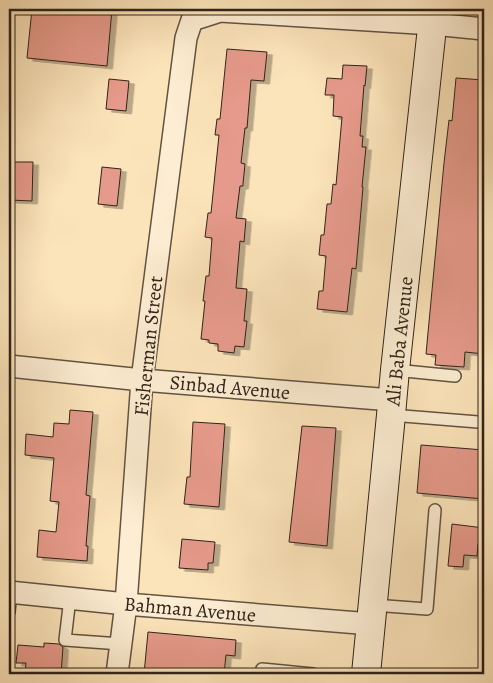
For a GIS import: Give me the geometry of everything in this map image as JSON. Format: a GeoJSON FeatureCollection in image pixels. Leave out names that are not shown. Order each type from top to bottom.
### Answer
{"type":"FeatureCollection","features":[{"type":"Feature","properties":{"kind":"street","name":"Fisherman Street"},"geometry":{"type":"LineString","coordinates":[[117,674],[126,604],[142,380],[186,38],[192,20],[220,11],[433,16]]}},
{"type":"Feature","properties":{"kind":"street"},"geometry":{"type":"LineString","coordinates":[[433,16],[484,29]]}},
{"type":"Feature","properties":{"kind":"street","name":"Ali Baba Avenue"},"geometry":{"type":"LineString","coordinates":[[366,674],[395,370],[433,16]]}},
{"type":"Feature","properties":{"kind":"street","name":"Sinbad Avenue"},"geometry":{"type":"LineString","coordinates":[[9,366],[392,407]]}},
{"type":"Feature","properties":{"kind":"street","name":"Bahman Avenue"},"geometry":{"type":"LineString","coordinates":[[10,599],[70,598],[126,604],[372,614]]}},
{"type":"Feature","properties":{"kind":"lane"},"geometry":{"type":"LineString","coordinates":[[395,370],[456,376]]}},
{"type":"Feature","properties":{"kind":"lane"},"geometry":{"type":"LineString","coordinates":[[392,407],[478,422]]}},
{"type":"Feature","properties":{"kind":"lane"},"geometry":{"type":"LineString","coordinates":[[372,614],[427,609],[435,510]]}},
{"type":"Feature","properties":{"kind":"lane"},"geometry":{"type":"LineString","coordinates":[[70,598],[65,640],[121,644]]}},
{"type":"Feature","properties":{"kind":"lane"},"geometry":{"type":"LineString","coordinates":[[262,669],[313,674]]}},
{"type":"Feature","properties":{"kind":"building"},"geometry":{"type":"Polygon","coordinates":[[[32,9],[112,9],[107,66],[27,58],[32,9]]]}},
{"type":"Feature","properties":{"kind":"building"},"geometry":{"type":"Polygon","coordinates":[[[227,49],[267,52],[264,81],[251,80],[247,128],[245,128],[241,163],[245,164],[243,186],[240,186],[236,218],[246,219],[244,242],[240,241],[236,288],[247,289],[244,321],[247,321],[244,347],[235,346],[234,353],[218,351],[218,344],[209,343],[209,340],[201,339],[205,301],[203,301],[206,276],[209,276],[212,238],[205,237],[208,213],[211,213],[219,135],[215,135],[217,119],[220,119],[227,49]]]}},
{"type":"Feature","properties":{"kind":"building"},"geometry":{"type":"Polygon","coordinates":[[[343,65],[367,66],[360,136],[363,136],[362,147],[366,147],[363,187],[356,269],[352,268],[347,312],[317,309],[319,291],[323,291],[326,256],[319,255],[321,235],[324,235],[327,204],[331,204],[333,184],[336,185],[342,117],[333,116],[334,95],[325,95],[327,78],[342,79],[343,65]]]}},
{"type":"Feature","properties":{"kind":"building"},"geometry":{"type":"Polygon","coordinates":[[[456,78],[484,80],[484,354],[465,352],[464,367],[435,365],[436,355],[426,354],[444,163],[449,120],[452,121],[456,78]]]}},
{"type":"Feature","properties":{"kind":"building"},"geometry":{"type":"Polygon","coordinates":[[[109,79],[129,81],[126,111],[106,109],[109,79]]]}},
{"type":"Feature","properties":{"kind":"building"},"geometry":{"type":"Polygon","coordinates":[[[12,162],[33,162],[32,201],[10,200],[12,162]]]}},
{"type":"Feature","properties":{"kind":"building"},"geometry":{"type":"Polygon","coordinates":[[[102,167],[121,169],[117,206],[98,204],[102,167]]]}},
{"type":"Feature","properties":{"kind":"building"},"geometry":{"type":"Polygon","coordinates":[[[70,410],[93,412],[86,495],[90,496],[86,546],[88,546],[87,561],[37,557],[39,530],[56,532],[59,502],[50,501],[54,458],[25,455],[26,434],[53,437],[54,423],[69,424],[70,410]]]}},
{"type":"Feature","properties":{"kind":"building"},"geometry":{"type":"Polygon","coordinates":[[[193,422],[225,424],[219,507],[184,504],[187,477],[190,477],[193,422]]]}},
{"type":"Feature","properties":{"kind":"building"},"geometry":{"type":"Polygon","coordinates":[[[302,426],[336,428],[327,546],[289,542],[302,426]]]}},
{"type":"Feature","properties":{"kind":"building"},"geometry":{"type":"Polygon","coordinates":[[[421,445],[484,450],[484,499],[417,493],[421,445]]]}},
{"type":"Feature","properties":{"kind":"building"},"geometry":{"type":"Polygon","coordinates":[[[452,524],[484,528],[484,545],[478,544],[477,556],[464,555],[463,567],[448,566],[452,524]]]}},
{"type":"Feature","properties":{"kind":"building"},"geometry":{"type":"Polygon","coordinates":[[[182,539],[215,542],[213,563],[208,563],[208,570],[179,568],[182,539]]]}},
{"type":"Feature","properties":{"kind":"building"},"geometry":{"type":"Polygon","coordinates":[[[148,632],[236,640],[235,656],[226,655],[224,674],[144,674],[148,632]]]}},
{"type":"Feature","properties":{"kind":"building"},"geometry":{"type":"Polygon","coordinates":[[[44,643],[59,644],[63,647],[61,674],[25,674],[26,663],[16,663],[18,645],[44,647],[44,643]]]}}]}
